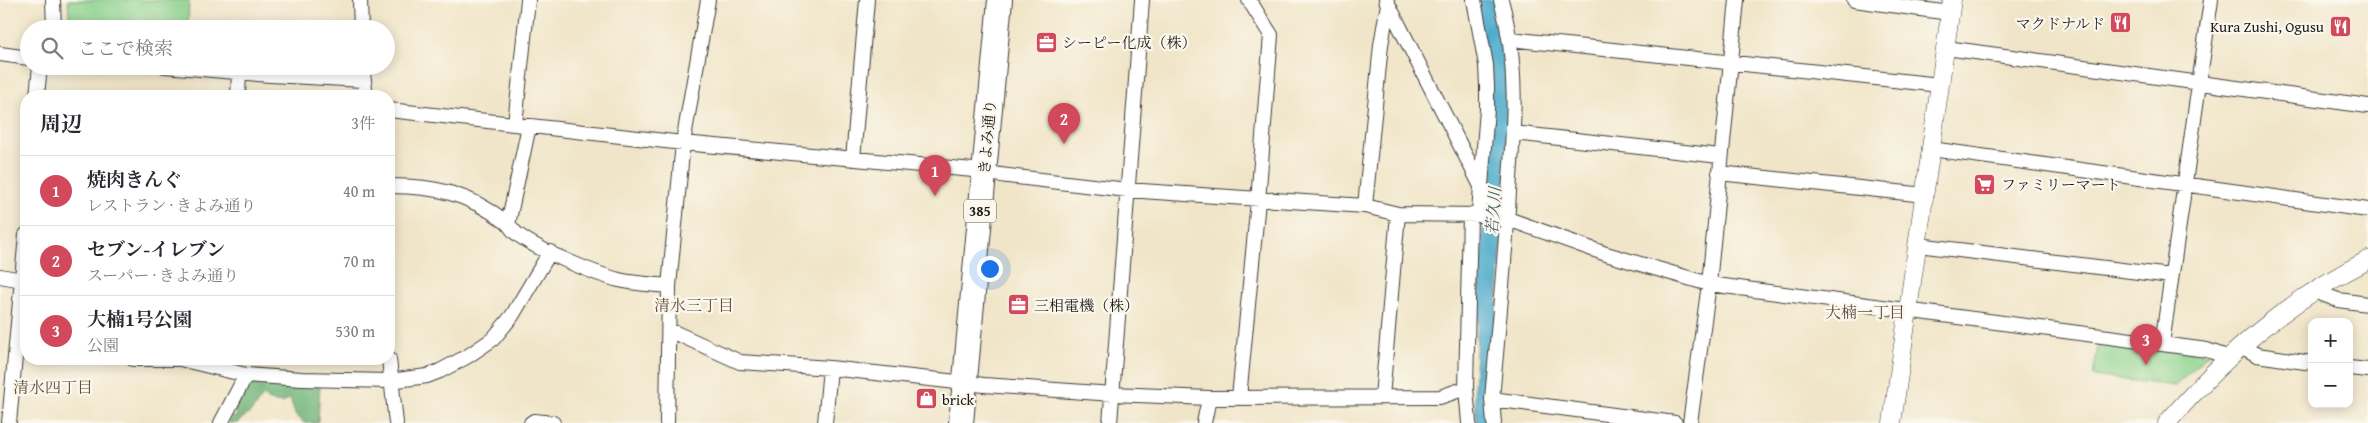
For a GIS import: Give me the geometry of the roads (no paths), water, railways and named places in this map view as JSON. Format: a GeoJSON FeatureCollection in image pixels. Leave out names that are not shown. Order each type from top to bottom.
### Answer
{"type":"FeatureCollection","features":[{"type":"Feature","properties":{"kind":"highway","name":"きよみ通り"},"geometry":{"type":"LineString","coordinates":[[961,423],[1000,0]]}},
{"type":"Feature","properties":{"kind":"street"},"geometry":{"type":"LineString","coordinates":[[53,0],[54,20]]}},
{"type":"Feature","properties":{"kind":"street"},"geometry":{"type":"LineString","coordinates":[[360,0],[361,20]]}},
{"type":"Feature","properties":{"kind":"street"},"geometry":{"type":"LineString","coordinates":[[508,224],[522,125],[528,0]]}},
{"type":"Feature","properties":{"kind":"street"},"geometry":{"type":"LineString","coordinates":[[667,423],[669,286],[683,144],[708,0]]}},
{"type":"Feature","properties":{"kind":"street"},"geometry":{"type":"LineString","coordinates":[[853,159],[867,0]]}},
{"type":"Feature","properties":{"kind":"street"},"geometry":{"type":"LineString","coordinates":[[1110,423],[1142,0]]}},
{"type":"Feature","properties":{"kind":"street"},"geometry":{"type":"LineString","coordinates":[[1239,398],[1258,201],[1271,34],[1249,0]]}},
{"type":"Feature","properties":{"kind":"street"},"geometry":{"type":"LineString","coordinates":[[1469,423],[1466,388],[1475,215],[1479,212],[1483,189],[1487,86],[1485,56],[1474,0]]}},
{"type":"Feature","properties":{"kind":"street"},"geometry":{"type":"LineString","coordinates":[[1494,423],[1492,399],[1515,90],[1510,39],[1501,0]]}},
{"type":"Feature","properties":{"kind":"street"},"geometry":{"type":"LineString","coordinates":[[1690,423],[1709,284],[1729,61],[1737,0]]}},
{"type":"Feature","properties":{"kind":"street"},"geometry":{"type":"LineString","coordinates":[[1854,0],[1951,7],[1892,423]]}},
{"type":"Feature","properties":{"kind":"street"},"geometry":{"type":"LineString","coordinates":[[2162,344],[2211,0]]}},
{"type":"Feature","properties":{"kind":"street"},"geometry":{"type":"LineString","coordinates":[[1365,206],[1387,2]]}},
{"type":"Feature","properties":{"kind":"street"},"geometry":{"type":"LineString","coordinates":[[1387,2],[1483,189],[1506,218]]}},
{"type":"Feature","properties":{"kind":"street"},"geometry":{"type":"LineString","coordinates":[[1510,39],[1940,85]]}},
{"type":"Feature","properties":{"kind":"street"},"geometry":{"type":"LineString","coordinates":[[1946,48],[2368,106]]}},
{"type":"Feature","properties":{"kind":"street"},"geometry":{"type":"LineString","coordinates":[[0,54],[20,57]]}},
{"type":"Feature","properties":{"kind":"street"},"geometry":{"type":"LineString","coordinates":[[38,90],[39,75]]}},
{"type":"Feature","properties":{"kind":"street"},"geometry":{"type":"LineString","coordinates":[[238,90],[239,75]]}},
{"type":"Feature","properties":{"kind":"street"},"geometry":{"type":"LineString","coordinates":[[363,75],[365,90]]}},
{"type":"Feature","properties":{"kind":"street"},"geometry":{"type":"LineString","coordinates":[[395,111],[683,144],[984,171],[1000,175],[1127,190],[1258,201],[1365,206],[1398,214],[1475,215],[1506,218],[1606,254],[1709,284],[2207,350],[2227,357]]}},
{"type":"Feature","properties":{"kind":"street"},"geometry":{"type":"LineString","coordinates":[[1513,133],[1720,156]]}},
{"type":"Feature","properties":{"kind":"street"},"geometry":{"type":"LineString","coordinates":[[1931,149],[2368,210]]}},
{"type":"Feature","properties":{"kind":"street"},"geometry":{"type":"LineString","coordinates":[[1719,173],[1925,195]]}},
{"type":"Feature","properties":{"kind":"street"},"geometry":{"type":"LineString","coordinates":[[395,186],[441,189],[465,197],[488,209],[508,224],[516,233],[550,252],[601,275],[621,281],[669,286]]}},
{"type":"Feature","properties":{"kind":"street"},"geometry":{"type":"LineString","coordinates":[[1382,397],[1398,214]]}},
{"type":"Feature","properties":{"kind":"street"},"geometry":{"type":"LineString","coordinates":[[1918,245],[2171,276]]}},
{"type":"Feature","properties":{"kind":"street"},"geometry":{"type":"LineString","coordinates":[[205,365],[246,375],[390,381],[440,372],[493,339],[512,316],[550,252]]}},
{"type":"Feature","properties":{"kind":"street"},"geometry":{"type":"LineString","coordinates":[[2167,423],[2227,357],[2270,322],[2314,291],[2368,260]]}},
{"type":"Feature","properties":{"kind":"street"},"geometry":{"type":"LineString","coordinates":[[0,276],[20,280]]}},
{"type":"Feature","properties":{"kind":"street"},"geometry":{"type":"LineString","coordinates":[[2314,291],[2338,300],[2368,304]]}},
{"type":"Feature","properties":{"kind":"street"},"geometry":{"type":"LineString","coordinates":[[9,423],[20,302]]}},
{"type":"Feature","properties":{"kind":"street"},"geometry":{"type":"LineString","coordinates":[[669,330],[740,362],[830,368],[964,383],[1113,394],[1209,398],[1440,397],[1466,388]]}},
{"type":"Feature","properties":{"kind":"street"},"geometry":{"type":"LineString","coordinates":[[2241,346],[2257,355],[2308,362]]}},
{"type":"Feature","properties":{"kind":"street"},"geometry":{"type":"LineString","coordinates":[[389,365],[396,423]]}},
{"type":"Feature","properties":{"kind":"street"},"geometry":{"type":"LineString","coordinates":[[825,423],[830,368]]}},
{"type":"Feature","properties":{"kind":"street"},"geometry":{"type":"LineString","coordinates":[[2353,368],[2368,370]]}},
{"type":"Feature","properties":{"kind":"street"},"geometry":{"type":"LineString","coordinates":[[221,423],[246,375]]}},
{"type":"Feature","properties":{"kind":"street"},"geometry":{"type":"LineString","coordinates":[[1204,423],[1209,398]]}},
{"type":"Feature","properties":{"kind":"street"},"geometry":{"type":"LineString","coordinates":[[1492,399],[1675,423]]}},
{"type":"Feature","properties":{"kind":"street"},"geometry":{"type":"LineString","coordinates":[[531,423],[534,421],[553,423]]}},
{"type":"Feature","properties":{"kind":"water","name":"若久川"},"geometry":{"type":"Polygon","coordinates":[[[1476,0],[1497,0],[1512,90],[1489,423],[1477,423],[1474,387],[1487,157],[1476,0]]]}},
{"type":"Feature","properties":{"kind":"place","name":"マクドナルド"},"geometry":{"type":"Point","coordinates":[2121,23]}},
{"type":"Feature","properties":{"kind":"place","name":"Kura Zushi, Ogusu"},"geometry":{"type":"Point","coordinates":[2340,26]}},
{"type":"Feature","properties":{"kind":"place","name":"シーピー化成（株）"},"geometry":{"type":"Point","coordinates":[1046,42]}},
{"type":"Feature","properties":{"kind":"place","name":"セブン-イレブン"},"geometry":{"type":"Point","coordinates":[1064,144]}},
{"type":"Feature","properties":{"kind":"place","name":"ファミリーマート"},"geometry":{"type":"Point","coordinates":[1985,184]}},
{"type":"Feature","properties":{"kind":"place","name":"焼肉きんぐ"},"geometry":{"type":"Point","coordinates":[935,196]}},
{"type":"Feature","properties":{"kind":"place","name":"三相電機（株）"},"geometry":{"type":"Point","coordinates":[1018,305]}},
{"type":"Feature","properties":{"kind":"place","name":"大楠1号公園"},"geometry":{"type":"Point","coordinates":[2146,365]}},
{"type":"Feature","properties":{"kind":"place","name":"brick"},"geometry":{"type":"Point","coordinates":[926,399]}},
{"type":"Feature","properties":{"kind":"district","name":"清水三丁目"},"geometry":{"type":"Point","coordinates":[694,305]}},
{"type":"Feature","properties":{"kind":"district","name":"大楠一丁目"},"geometry":{"type":"Point","coordinates":[1865,312]}},
{"type":"Feature","properties":{"kind":"district","name":"清水四丁目"},"geometry":{"type":"Point","coordinates":[53,387]}}]}
